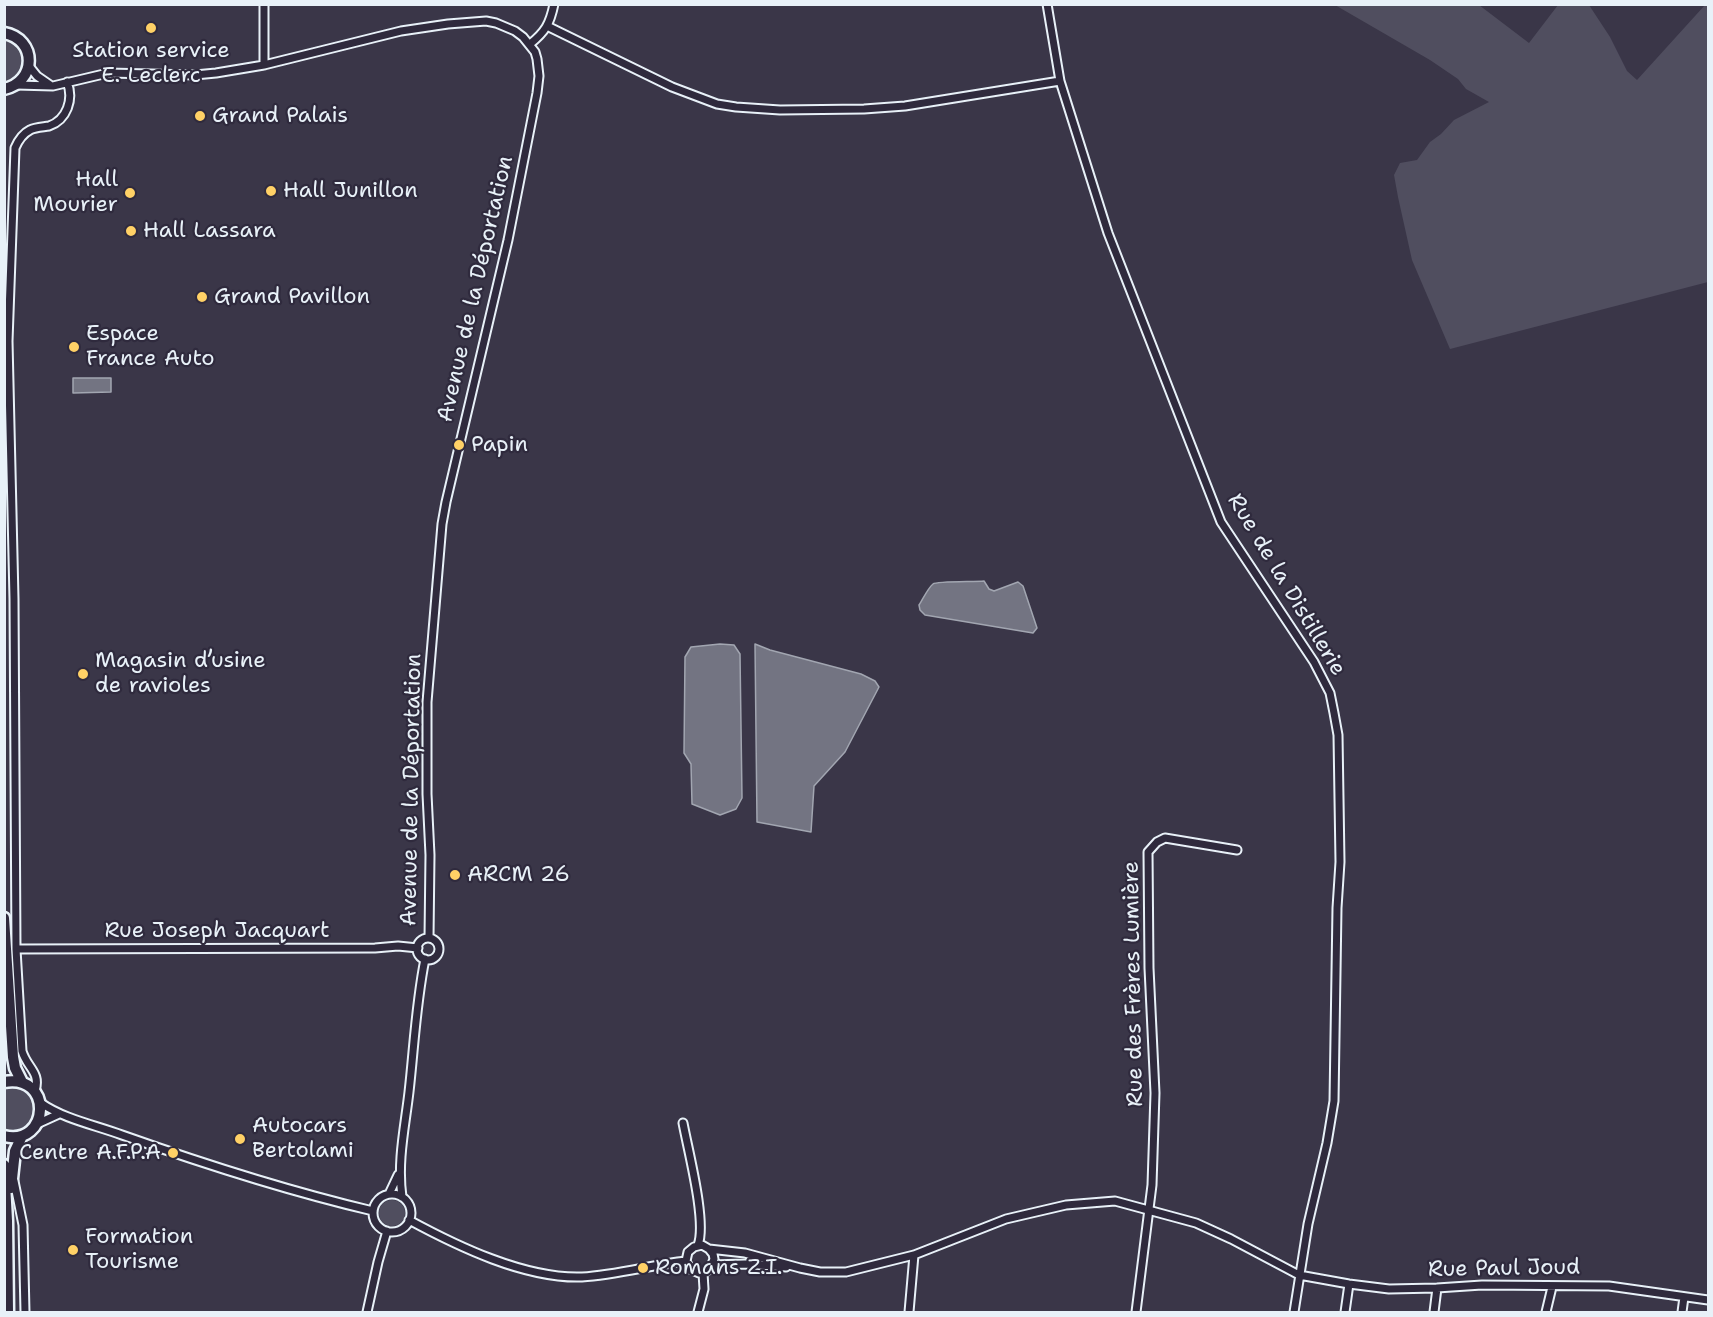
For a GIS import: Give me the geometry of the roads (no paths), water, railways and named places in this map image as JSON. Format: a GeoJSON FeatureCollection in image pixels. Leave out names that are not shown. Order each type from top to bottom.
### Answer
{"type":"FeatureCollection","features":[{"type":"Feature","properties":{"kind":"main road"},"geometry":{"type":"LineString","coordinates":[[6,31],[20,39],[29,56],[26,73],[8,88]]}},
{"type":"Feature","properties":{"kind":"main road"},"geometry":{"type":"LineString","coordinates":[[4,918],[15,1068],[22,1082],[34,1091],[41,1110],[33,1129],[22,1136],[4,1136]]}},
{"type":"Feature","properties":{"kind":"main road"},"geometry":{"type":"LineString","coordinates":[[4,1082],[22,1082]]}},
{"type":"Feature","properties":{"kind":"main road"},"geometry":{"type":"LineString","coordinates":[[7,1221],[15,1151],[22,1136]]}},
{"type":"Feature","properties":{"kind":"main road"},"geometry":{"type":"LineString","coordinates":[[4,1165],[9,1312]]}},
{"type":"Feature","properties":{"kind":"street"},"geometry":{"type":"LineString","coordinates":[[264,4],[264,65]]}},
{"type":"Feature","properties":{"kind":"street"},"geometry":{"type":"LineString","coordinates":[[8,88],[53,86],[108,73],[195,75],[264,65],[400,31],[448,24],[496,22],[515,31],[530,44],[547,26],[554,4]]}},
{"type":"Feature","properties":{"kind":"street","name":"Rue de la Distillerie"},"geometry":{"type":"LineString","coordinates":[[1047,4],[1060,81],[1108,233],[1221,522],[1314,662],[1330,693],[1334,713],[1338,735],[1340,862],[1337,908],[1334,1101],[1327,1143],[1308,1224],[1294,1312]]}},
{"type":"Feature","properties":{"kind":"street"},"geometry":{"type":"LineString","coordinates":[[547,26],[672,87],[717,104],[736,107],[780,110],[864,110],[905,106],[1060,81]]}},
{"type":"Feature","properties":{"kind":"street","name":"Avenue de la Déportation"},"geometry":{"type":"LineString","coordinates":[[429,938],[427,702],[442,524],[508,240],[537,93],[539,68],[535,52],[530,44]]}},
{"type":"Feature","properties":{"kind":"street"},"geometry":{"type":"LineString","coordinates":[[29,66],[41,80],[53,86]]}},
{"type":"Feature","properties":{"kind":"street"},"geometry":{"type":"LineString","coordinates":[[34,1091],[37,1078],[24,1059],[22,1051],[16,950],[14,599],[8,341],[15,148],[18,140],[31,129],[60,121],[69,105],[71,92],[67,82]]}},
{"type":"Feature","properties":{"kind":"street","name":"Rue des Frères Lumière"},"geometry":{"type":"LineString","coordinates":[[1149,1210],[1155,1093],[1149,968],[1148,852],[1157,842],[1165,838],[1237,850]]}},
{"type":"Feature","properties":{"kind":"street"},"geometry":{"type":"LineString","coordinates":[[429,938],[437,942],[439,949],[435,958],[426,959],[421,957],[418,948],[421,941],[429,938]]}},
{"type":"Feature","properties":{"kind":"street","name":"Rue Joseph Jacquart"},"geometry":{"type":"LineString","coordinates":[[16,950],[398,946],[418,948]]}},
{"type":"Feature","properties":{"kind":"street","name":"Avenue de la Déportation"},"geometry":{"type":"LineString","coordinates":[[399,1172],[426,959]]}},
{"type":"Feature","properties":{"kind":"street"},"geometry":{"type":"LineString","coordinates":[[4,1008],[12,1040]]}},
{"type":"Feature","properties":{"kind":"street"},"geometry":{"type":"LineString","coordinates":[[40,1103],[59,1114],[210,1166],[373,1211]]}},
{"type":"Feature","properties":{"kind":"street"},"geometry":{"type":"LineString","coordinates":[[37,1124],[59,1114]]}},
{"type":"Feature","properties":{"kind":"street"},"geometry":{"type":"LineString","coordinates":[[683,1123],[700,1212],[698,1245]]}},
{"type":"Feature","properties":{"kind":"street"},"geometry":{"type":"LineString","coordinates":[[389,1194],[399,1172]]}},
{"type":"Feature","properties":{"kind":"street"},"geometry":{"type":"LineString","coordinates":[[399,1172],[402,1197],[409,1205],[409,1220],[400,1230],[387,1231],[381,1228],[376,1223],[373,1211],[380,1198],[389,1194],[402,1197]]}},
{"type":"Feature","properties":{"kind":"street"},"geometry":{"type":"LineString","coordinates":[[12,1179],[15,1183],[23,1225],[25,1312]]}},
{"type":"Feature","properties":{"kind":"street","name":"Rue Paul Joud"},"geometry":{"type":"LineString","coordinates":[[800,1268],[820,1272],[846,1272],[914,1256],[1006,1219],[1066,1205],[1115,1202],[1196,1223],[1299,1275],[1349,1284],[1389,1289],[1609,1286],[1708,1300]]}},
{"type":"Feature","properties":{"kind":"street"},"geometry":{"type":"LineString","coordinates":[[1136,1312],[1149,1210]]}},
{"type":"Feature","properties":{"kind":"street"},"geometry":{"type":"LineString","coordinates":[[409,1220],[477,1254],[506,1264],[560,1276],[604,1275],[686,1260]]}},
{"type":"Feature","properties":{"kind":"street"},"geometry":{"type":"LineString","coordinates":[[367,1312],[387,1231]]}},
{"type":"Feature","properties":{"kind":"street"},"geometry":{"type":"LineString","coordinates":[[698,1245],[709,1249],[714,1259],[710,1269],[703,1273],[694,1272],[687,1265],[686,1260],[690,1249],[698,1245]]}},
{"type":"Feature","properties":{"kind":"street"},"geometry":{"type":"LineString","coordinates":[[709,1249],[746,1253],[800,1268]]}},
{"type":"Feature","properties":{"kind":"street"},"geometry":{"type":"LineString","coordinates":[[909,1312],[914,1256]]}},
{"type":"Feature","properties":{"kind":"street"},"geometry":{"type":"LineString","coordinates":[[712,1265],[745,1264],[800,1268]]}},
{"type":"Feature","properties":{"kind":"street"},"geometry":{"type":"LineString","coordinates":[[698,1312],[704,1289],[703,1273]]}},
{"type":"Feature","properties":{"kind":"street"},"geometry":{"type":"LineString","coordinates":[[1345,1312],[1349,1284]]}},
{"type":"Feature","properties":{"kind":"street"},"geometry":{"type":"LineString","coordinates":[[1546,1312],[1552,1287]]}},
{"type":"Feature","properties":{"kind":"street"},"geometry":{"type":"LineString","coordinates":[[1434,1312],[1437,1288]]}},
{"type":"Feature","properties":{"kind":"street"},"geometry":{"type":"LineString","coordinates":[[1682,1312],[1684,1297]]}},
{"type":"Feature","properties":{"kind":"water"},"geometry":{"type":"Polygon","coordinates":[[[73,378],[111,378],[111,392],[73,393],[73,378]]]}},
{"type":"Feature","properties":{"kind":"water"},"geometry":{"type":"Polygon","coordinates":[[[984,581],[989,589],[994,591],[1018,582],[1023,586],[1037,628],[1033,633],[925,615],[920,610],[919,605],[933,584],[984,581]]]}},
{"type":"Feature","properties":{"kind":"water"},"geometry":{"type":"Polygon","coordinates":[[[755,644],[861,674],[875,681],[879,687],[845,752],[814,786],[811,832],[757,822],[755,644]]]}},
{"type":"Feature","properties":{"kind":"water"},"geometry":{"type":"Polygon","coordinates":[[[734,645],[740,654],[742,798],[736,809],[720,815],[692,804],[691,764],[684,753],[685,657],[691,647],[734,645]]]}},
{"type":"Feature","properties":{"kind":"place","name":"Station service E. Leclerc"},"geometry":{"type":"Point","coordinates":[151,28]}},
{"type":"Feature","properties":{"kind":"place","name":"Grand Palais"},"geometry":{"type":"Point","coordinates":[200,116]}},
{"type":"Feature","properties":{"kind":"place","name":"Hall Junillon"},"geometry":{"type":"Point","coordinates":[271,191]}},
{"type":"Feature","properties":{"kind":"place","name":"Hall Mourier"},"geometry":{"type":"Point","coordinates":[130,193]}},
{"type":"Feature","properties":{"kind":"place","name":"Hall Lassara"},"geometry":{"type":"Point","coordinates":[131,231]}},
{"type":"Feature","properties":{"kind":"place","name":"Grand Pavillon"},"geometry":{"type":"Point","coordinates":[202,297]}},
{"type":"Feature","properties":{"kind":"place","name":"Espace France Auto"},"geometry":{"type":"Point","coordinates":[74,347]}},
{"type":"Feature","properties":{"kind":"place","name":"Papin"},"geometry":{"type":"Point","coordinates":[459,445]}},
{"type":"Feature","properties":{"kind":"place","name":"Magasin d’usine de ravioles"},"geometry":{"type":"Point","coordinates":[83,674]}},
{"type":"Feature","properties":{"kind":"place","name":"ARCM 26"},"geometry":{"type":"Point","coordinates":[455,875]}},
{"type":"Feature","properties":{"kind":"place","name":"Autocars Bertolami"},"geometry":{"type":"Point","coordinates":[240,1139]}},
{"type":"Feature","properties":{"kind":"place","name":"Centre A.F.P.A"},"geometry":{"type":"Point","coordinates":[173,1153]}},
{"type":"Feature","properties":{"kind":"place","name":"Formation Tourisme"},"geometry":{"type":"Point","coordinates":[73,1250]}},
{"type":"Feature","properties":{"kind":"place","name":"Romans Z.I."},"geometry":{"type":"Point","coordinates":[643,1268]}}]}
